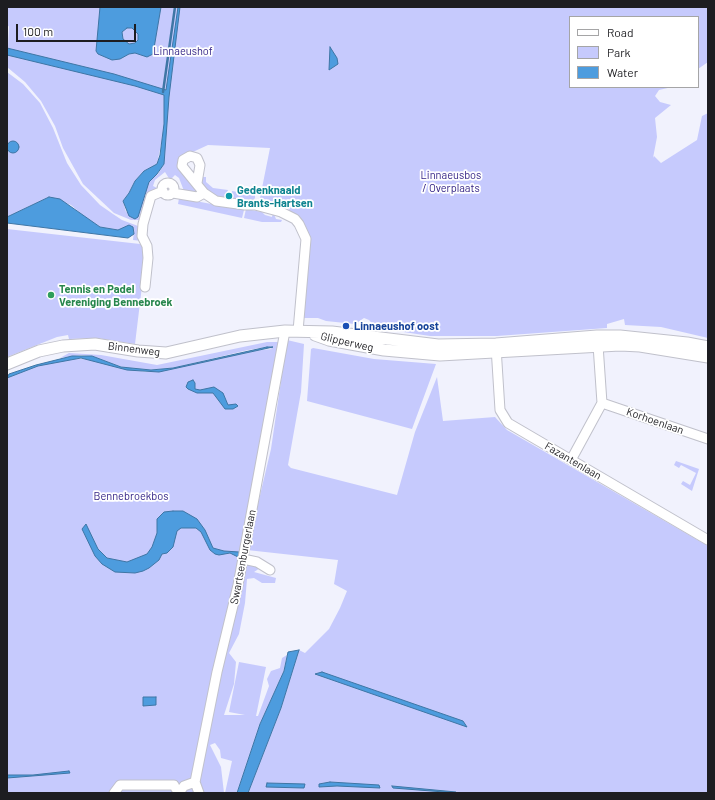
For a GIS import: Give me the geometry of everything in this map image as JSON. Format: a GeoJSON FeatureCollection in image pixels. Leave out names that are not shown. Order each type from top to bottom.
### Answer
{"type":"FeatureCollection","features":[{"type":"Feature","properties":{"kind":"street"},"geometry":{"type":"LineString","coordinates":[[145,287],[148,258],[147,246],[142,236],[142,224],[151,196],[163,191],[163,186],[170,183],[174,186],[173,193],[197,197],[204,193]]}},
{"type":"Feature","properties":{"kind":"street"},"geometry":{"type":"LineString","coordinates":[[197,183],[204,193],[216,201],[255,205],[281,212],[295,219],[299,224],[306,239],[298,331]]}},
{"type":"Feature","properties":{"kind":"street","name":"Binnenweg"},"geometry":{"type":"LineString","coordinates":[[7,364],[39,352],[63,346],[95,344],[138,351],[166,353],[240,336],[285,331],[310,333]]}},
{"type":"Feature","properties":{"kind":"street","name":"Swartsenburgerlaan"},"geometry":{"type":"LineString","coordinates":[[195,782],[217,672],[243,558],[285,331]]}},
{"type":"Feature","properties":{"kind":"street","name":"Glipperweg"},"geometry":{"type":"LineString","coordinates":[[310,333],[332,332],[438,345],[496,348],[598,341],[687,343],[708,347]]}},
{"type":"Feature","properties":{"kind":"street"},"geometry":{"type":"LineString","coordinates":[[570,460],[602,403],[598,341]]}},
{"type":"Feature","properties":{"kind":"street","name":"Glipperweg"},"geometry":{"type":"LineString","coordinates":[[620,341],[708,358]]}},
{"type":"Feature","properties":{"kind":"street","name":"Fazantenlaan"},"geometry":{"type":"LineString","coordinates":[[496,348],[500,410],[504,418],[512,426],[708,540]]}},
{"type":"Feature","properties":{"kind":"street","name":"Korhoenlaan"},"geometry":{"type":"LineString","coordinates":[[602,403],[708,439]]}},
{"type":"Feature","properties":{"kind":"street"},"geometry":{"type":"LineString","coordinates":[[243,558],[257,562],[270,570]]}},
{"type":"Feature","properties":{"kind":"street"},"geometry":{"type":"LineString","coordinates":[[114,793],[120,785],[174,785],[176,789],[181,791],[184,786],[195,782],[199,793]]}},
{"type":"Feature","properties":{"kind":"green space","name":"Linnaeusbos / Overplaats"},"geometry":{"type":"Polygon","coordinates":[[[7,7],[708,7],[708,62],[699,68],[699,16],[569,16],[569,88],[668,88],[659,90],[655,96],[660,102],[671,105],[655,118],[657,137],[653,158],[654,156],[661,163],[697,140],[702,116],[708,113],[708,338],[661,327],[625,325],[624,319],[607,324],[607,328],[497,336],[430,336],[397,331],[398,327],[393,326],[392,330],[376,328],[369,320],[364,318],[355,324],[326,321],[318,318],[303,318],[307,230],[285,205],[260,198],[270,148],[208,145],[182,157],[203,196],[184,191],[179,178],[175,175],[170,180],[165,172],[155,180],[153,186],[157,188],[140,220],[131,220],[114,213],[83,184],[63,148],[55,126],[41,101],[25,82],[7,67],[9,26],[7,27],[7,7]],[[163,135],[157,164],[144,171],[135,181],[123,201],[126,212],[145,195],[148,182],[158,174],[164,164],[163,135]]]}},
{"type":"Feature","properties":{"kind":"green space"},"geometry":{"type":"Polygon","coordinates":[[[7,72],[23,84],[40,103],[53,128],[67,163],[81,185],[100,205],[122,220],[138,226],[142,241],[133,240],[134,230],[118,230],[100,227],[88,220],[71,205],[49,197],[7,217],[7,72]]]}},
{"type":"Feature","properties":{"kind":"green space"},"geometry":{"type":"Polygon","coordinates":[[[201,177],[206,177],[206,182],[213,188],[228,190],[225,200],[213,198],[200,186],[201,177]]]}},
{"type":"Feature","properties":{"kind":"green space"},"geometry":{"type":"Polygon","coordinates":[[[232,191],[255,195],[255,198],[252,202],[232,200],[232,191]]]}},
{"type":"Feature","properties":{"kind":"green space"},"geometry":{"type":"Polygon","coordinates":[[[179,198],[244,210],[242,218],[178,204],[179,198]]]}},
{"type":"Feature","properties":{"kind":"green space"},"geometry":{"type":"Polygon","coordinates":[[[246,209],[262,212],[265,215],[272,217],[273,212],[276,219],[282,220],[281,222],[262,222],[244,218],[246,209]]]}},
{"type":"Feature","properties":{"kind":"green space","name":"Tennis en Padel Vereniging Bennebroek"},"geometry":{"type":"Polygon","coordinates":[[[7,229],[140,244],[146,253],[135,344],[97,338],[69,339],[68,335],[57,337],[7,357],[7,229]]]}},
{"type":"Feature","properties":{"kind":"green space"},"geometry":{"type":"Polygon","coordinates":[[[287,340],[304,344],[301,392],[288,465],[291,468],[397,495],[415,432],[437,377],[443,421],[495,417],[507,430],[708,546],[708,793],[248,793],[281,708],[299,650],[305,653],[329,629],[347,591],[334,584],[338,560],[247,550],[271,449],[287,340]]]}},
{"type":"Feature","properties":{"kind":"green space","name":"Bennebroekbos"},"geometry":{"type":"Polygon","coordinates":[[[267,342],[279,342],[244,562],[249,565],[257,564],[263,566],[254,572],[276,578],[275,583],[262,583],[254,578],[247,579],[245,603],[239,634],[229,653],[236,662],[234,684],[224,715],[245,715],[229,712],[239,662],[266,667],[256,716],[258,716],[269,686],[267,679],[271,671],[280,668],[282,658],[287,655],[284,671],[260,724],[237,793],[225,793],[232,761],[221,758],[220,750],[215,743],[210,745],[221,767],[224,793],[7,793],[7,378],[44,363],[65,359],[89,359],[119,366],[92,356],[81,355],[60,358],[69,353],[101,355],[157,365],[267,342]],[[267,347],[248,350],[177,367],[260,350],[272,349],[267,347]],[[124,367],[146,372],[169,368],[151,370],[124,367]]]}},
{"type":"Feature","properties":{"kind":"green space"},"geometry":{"type":"Polygon","coordinates":[[[313,348],[374,359],[436,364],[412,429],[307,401],[311,349],[313,348]]]}},
{"type":"Feature","properties":{"kind":"green space"},"geometry":{"type":"Polygon","coordinates":[[[676,461],[699,469],[692,491],[681,484],[683,481],[690,485],[696,473],[681,465],[679,468],[674,465],[676,461]]]}},
{"type":"Feature","properties":{"kind":"water"},"geometry":{"type":"Polygon","coordinates":[[[100,7],[161,7],[153,54],[147,57],[135,53],[129,54],[120,59],[112,60],[98,54],[96,51],[100,7]],[[127,28],[122,32],[123,39],[129,44],[135,43],[138,40],[138,34],[132,28],[127,28]]]}},
{"type":"Feature","properties":{"kind":"water"},"geometry":{"type":"Polygon","coordinates":[[[178,7],[180,7],[169,97],[164,164],[149,182],[138,217],[135,219],[129,216],[123,201],[135,181],[144,171],[157,164],[160,155],[164,124],[164,95],[135,86],[7,55],[7,48],[114,74],[166,90],[178,7]]]}},
{"type":"Feature","properties":{"kind":"water"},"geometry":{"type":"Polygon","coordinates":[[[330,47],[337,58],[338,64],[329,70],[330,47]]]}},
{"type":"Feature","properties":{"kind":"water"},"geometry":{"type":"Polygon","coordinates":[[[11,141],[15,141],[19,147],[15,153],[11,153],[7,149],[7,145],[11,141]]]}},
{"type":"Feature","properties":{"kind":"water"},"geometry":{"type":"Polygon","coordinates":[[[49,197],[60,199],[100,227],[118,230],[129,225],[133,227],[134,234],[128,238],[7,223],[7,217],[49,197]]]}},
{"type":"Feature","properties":{"kind":"water"},"geometry":{"type":"Polygon","coordinates":[[[267,347],[273,347],[159,372],[127,370],[81,358],[38,366],[7,378],[9,374],[36,365],[72,356],[92,356],[121,367],[151,370],[173,368],[267,347]]]}},
{"type":"Feature","properties":{"kind":"water"},"geometry":{"type":"Polygon","coordinates":[[[193,380],[195,383],[195,389],[200,390],[214,387],[223,393],[228,405],[236,404],[238,406],[233,409],[225,409],[213,393],[197,393],[188,389],[186,387],[188,382],[193,380]]]}},
{"type":"Feature","properties":{"kind":"water"},"geometry":{"type":"Polygon","coordinates":[[[183,511],[197,519],[205,530],[213,548],[224,551],[239,552],[238,557],[230,553],[219,555],[215,554],[210,550],[201,532],[196,528],[181,528],[177,531],[173,547],[167,553],[162,554],[159,560],[149,568],[135,573],[115,572],[102,564],[95,556],[82,529],[86,524],[98,549],[107,558],[127,562],[147,554],[152,547],[157,533],[157,519],[164,512],[183,511]]]}},
{"type":"Feature","properties":{"kind":"water"},"geometry":{"type":"Polygon","coordinates":[[[299,650],[281,708],[248,793],[237,793],[260,724],[284,671],[288,652],[299,650]]]}},
{"type":"Feature","properties":{"kind":"water"},"geometry":{"type":"Polygon","coordinates":[[[322,672],[463,721],[467,727],[315,674],[322,672]]]}},
{"type":"Feature","properties":{"kind":"water"},"geometry":{"type":"Polygon","coordinates":[[[143,697],[156,697],[156,705],[143,706],[143,697]]]}},
{"type":"Feature","properties":{"kind":"water"},"geometry":{"type":"Polygon","coordinates":[[[69,771],[70,773],[7,778],[7,775],[33,775],[69,771]]]}},
{"type":"Feature","properties":{"kind":"water"},"geometry":{"type":"Polygon","coordinates":[[[330,782],[379,785],[380,788],[337,786],[319,787],[319,784],[330,782]]]}},
{"type":"Feature","properties":{"kind":"water"},"geometry":{"type":"Polygon","coordinates":[[[267,783],[305,784],[304,788],[266,787],[267,783]]]}},
{"type":"Feature","properties":{"kind":"water"},"geometry":{"type":"Polygon","coordinates":[[[392,786],[456,792],[457,793],[393,788],[392,786]]]}},
{"type":"Feature","properties":{"kind":"waterway"},"geometry":{"type":"LineString","coordinates":[[163,92],[175,7]]}},
{"type":"Feature","properties":{"kind":"place","name":"Gedenknaald Brants-Hartsen"},"geometry":{"type":"Point","coordinates":[229,196]}},
{"type":"Feature","properties":{"kind":"place","name":"Tennis en Padel Vereniging Bennebroek"},"geometry":{"type":"Point","coordinates":[51,295]}},
{"type":"Feature","properties":{"kind":"place","name":"Linnaeushof oost"},"geometry":{"type":"Point","coordinates":[346,326]}},
{"type":"Feature","properties":{"kind":"park label","name":"Linnaeushof"},"geometry":{"type":"Point","coordinates":[183,51]}}]}
